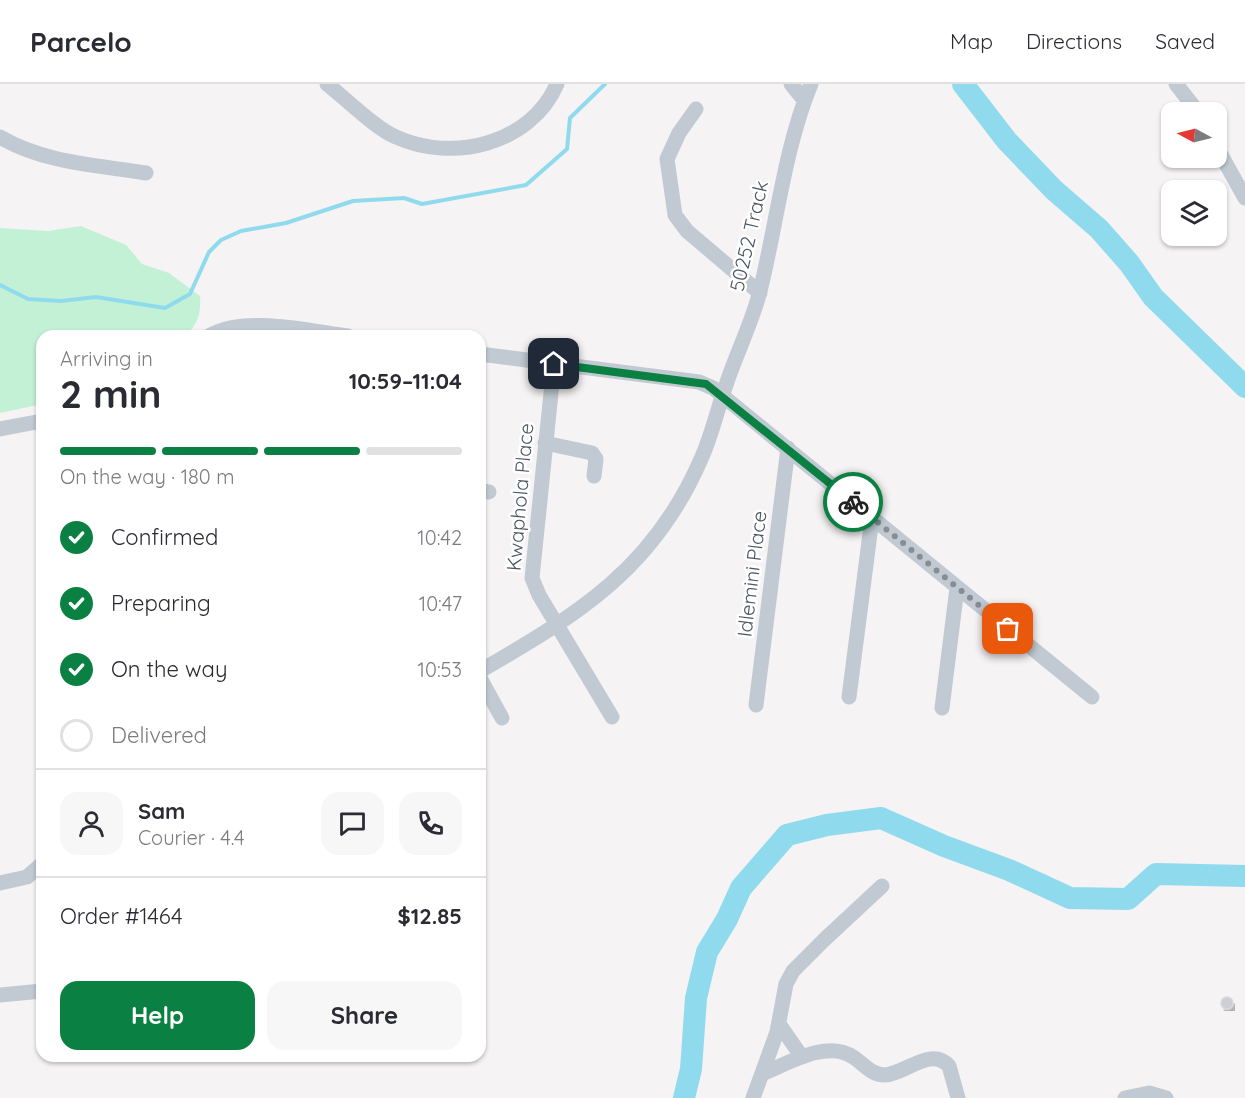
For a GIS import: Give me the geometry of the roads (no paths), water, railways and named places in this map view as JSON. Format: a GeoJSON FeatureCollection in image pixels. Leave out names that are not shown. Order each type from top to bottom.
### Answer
{"type":"FeatureCollection","features":[{"type":"Feature","properties":{"kind":"street"},"geometry":{"type":"LineString","coordinates":[[327,84],[394,137],[436,148],[465,147],[490,142],[515,132],[537,116],[557,84]]}},
{"type":"Feature","properties":{"kind":"street"},"geometry":{"type":"LineString","coordinates":[[791,84],[804,100]]}},
{"type":"Feature","properties":{"kind":"street","name":"50252 Track"},"geometry":{"type":"LineString","coordinates":[[486,668],[558,626],[620,578],[668,520],[701,459],[760,293],[777,204],[804,100],[811,84]]}},
{"type":"Feature","properties":{"kind":"street"},"geometry":{"type":"LineString","coordinates":[[1176,84],[1190,102]]}},
{"type":"Feature","properties":{"kind":"street"},"geometry":{"type":"LineString","coordinates":[[696,110],[674,141],[667,159],[675,215],[687,231],[760,293]]}},
{"type":"Feature","properties":{"kind":"street"},"geometry":{"type":"LineString","coordinates":[[0,136],[27,151],[46,157],[146,173]]}},
{"type":"Feature","properties":{"kind":"street"},"geometry":{"type":"LineString","coordinates":[[1227,166],[1245,198]]}},
{"type":"Feature","properties":{"kind":"street"},"geometry":{"type":"LineString","coordinates":[[221,330],[249,326],[289,330]]}},
{"type":"Feature","properties":{"kind":"street"},"geometry":{"type":"LineString","coordinates":[[486,355],[699,382],[722,395],[1092,697]]}},
{"type":"Feature","properties":{"kind":"street","name":"Kwaphola Place"},"geometry":{"type":"LineString","coordinates":[[554,364],[532,578],[539,595],[612,717]]}},
{"type":"Feature","properties":{"kind":"street"},"geometry":{"type":"LineString","coordinates":[[0,429],[36,422]]}},
{"type":"Feature","properties":{"kind":"street"},"geometry":{"type":"LineString","coordinates":[[545,443],[592,453],[596,459],[594,476]]}},
{"type":"Feature","properties":{"kind":"street","name":"Idlemini Place"},"geometry":{"type":"LineString","coordinates":[[756,705],[788,448]]}},
{"type":"Feature","properties":{"kind":"street"},"geometry":{"type":"LineString","coordinates":[[849,697],[872,518]]}},
{"type":"Feature","properties":{"kind":"street"},"geometry":{"type":"LineString","coordinates":[[942,708],[957,588]]}},
{"type":"Feature","properties":{"kind":"street"},"geometry":{"type":"LineString","coordinates":[[486,689],[502,718]]}},
{"type":"Feature","properties":{"kind":"street"},"geometry":{"type":"LineString","coordinates":[[0,883],[27,877],[36,869]]}},
{"type":"Feature","properties":{"kind":"street"},"geometry":{"type":"LineString","coordinates":[[753,1098],[779,1024],[782,998],[793,971],[882,886]]}},
{"type":"Feature","properties":{"kind":"street"},"geometry":{"type":"LineString","coordinates":[[0,995],[36,992]]}},
{"type":"Feature","properties":{"kind":"street"},"geometry":{"type":"LineString","coordinates":[[779,1024],[802,1058]]}},
{"type":"Feature","properties":{"kind":"street"},"geometry":{"type":"LineString","coordinates":[[762,1074],[802,1058],[825,1052],[844,1052],[871,1071],[882,1075],[899,1071],[920,1061],[940,1060],[949,1066],[958,1098]]}},
{"type":"Feature","properties":{"kind":"street"},"geometry":{"type":"LineString","coordinates":[[1125,1098],[1149,1093],[1166,1098]]}},
{"type":"Feature","properties":{"kind":"waterway"},"geometry":{"type":"LineString","coordinates":[[0,285],[28,299],[61,301],[96,297],[165,308],[190,294],[209,252],[221,240],[241,231],[286,223],[353,201],[404,198],[422,204],[526,185],[567,149],[570,118],[605,84]]}},
{"type":"Feature","properties":{"kind":"waterway"},"geometry":{"type":"LineString","coordinates":[[963,84],[1007,141],[1054,190],[1099,229],[1129,263],[1153,297],[1245,387]]}},
{"type":"Feature","properties":{"kind":"waterway"},"geometry":{"type":"LineString","coordinates":[[684,1098],[691,1069],[696,998],[707,952],[727,919],[741,888],[787,835],[827,825],[881,818],[944,846],[1009,870],[1070,898],[1128,899],[1156,874],[1245,876]]}}]}
